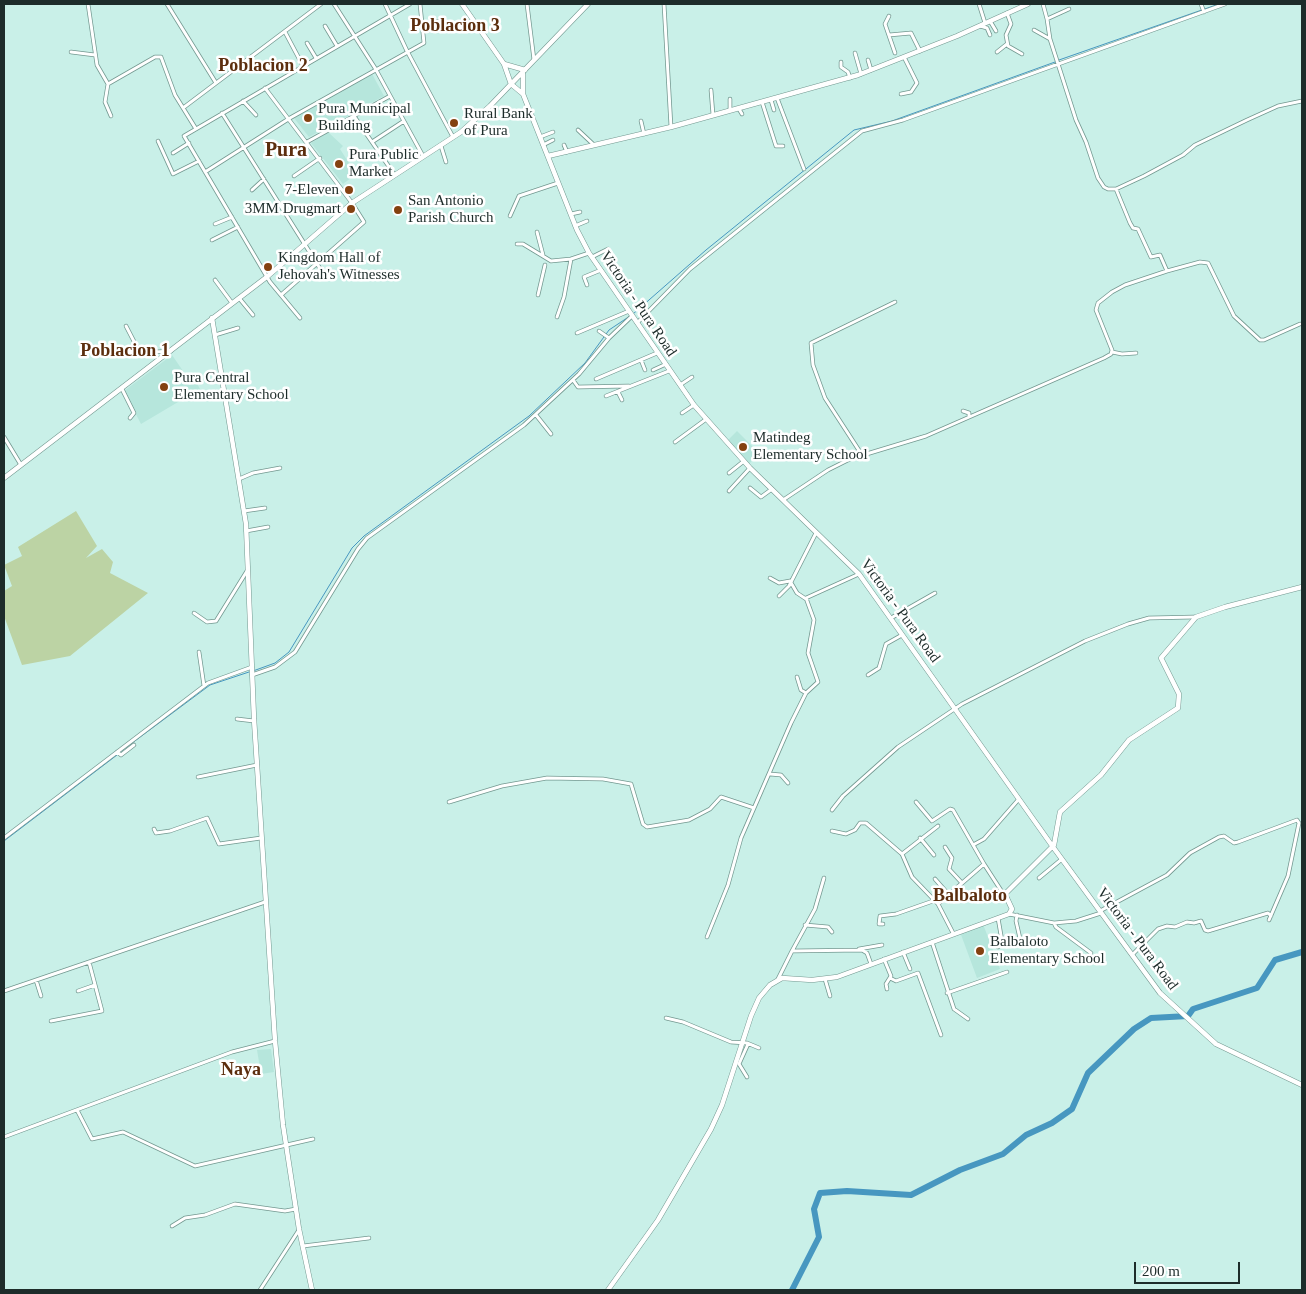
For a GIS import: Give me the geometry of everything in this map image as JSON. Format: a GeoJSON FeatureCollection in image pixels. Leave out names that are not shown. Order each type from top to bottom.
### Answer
{"type":"FeatureCollection","features":[{"type":"Feature","properties":{"kind":"street"},"geometry":{"type":"LineString","coordinates":[[88,4],[95,55],[99,71],[108,84],[105,102],[111,116]]}},
{"type":"Feature","properties":{"kind":"street"},"geometry":{"type":"LineString","coordinates":[[167,4],[216,83]]}},
{"type":"Feature","properties":{"kind":"street"},"geometry":{"type":"LineString","coordinates":[[183,108],[322,4]]}},
{"type":"Feature","properties":{"kind":"street"},"geometry":{"type":"LineString","coordinates":[[334,4],[375,68],[422,156]]}},
{"type":"Feature","properties":{"kind":"street"},"geometry":{"type":"LineString","coordinates":[[385,4],[453,137]]}},
{"type":"Feature","properties":{"kind":"street"},"geometry":{"type":"LineString","coordinates":[[300,318],[268,276],[184,136],[410,4]]}},
{"type":"Feature","properties":{"kind":"street"},"geometry":{"type":"LineString","coordinates":[[205,172],[290,118],[424,41],[420,4]]}},
{"type":"Feature","properties":{"kind":"street"},"geometry":{"type":"LineString","coordinates":[[462,4],[504,64],[511,84]]}},
{"type":"Feature","properties":{"kind":"street"},"geometry":{"type":"LineString","coordinates":[[527,4],[534,60]]}},
{"type":"Feature","properties":{"kind":"street"},"geometry":{"type":"LineString","coordinates":[[4,478],[268,276],[352,203],[453,137],[490,106],[588,4]]}},
{"type":"Feature","properties":{"kind":"street"},"geometry":{"type":"LineString","coordinates":[[664,4],[671,127]]}},
{"type":"Feature","properties":{"kind":"street"},"geometry":{"type":"LineString","coordinates":[[979,4],[988,22],[996,31]]}},
{"type":"Feature","properties":{"kind":"street"},"geometry":{"type":"LineString","coordinates":[[548,156],[644,134],[850,78],[920,51],[1028,4]]}},
{"type":"Feature","properties":{"kind":"street"},"geometry":{"type":"LineString","coordinates":[[1043,4],[1050,39],[1098,178],[1104,187],[1116,189],[1183,155],[1195,145],[1247,120],[1278,106],[1302,101]]}},
{"type":"Feature","properties":{"kind":"street"},"geometry":{"type":"LineString","coordinates":[[1201,4],[1204,12]]}},
{"type":"Feature","properties":{"kind":"street"},"geometry":{"type":"LineString","coordinates":[[637,323],[690,269],[858,133],[903,120],[1225,4]]}},
{"type":"Feature","properties":{"kind":"street"},"geometry":{"type":"LineString","coordinates":[[1047,19],[1069,9]]}},
{"type":"Feature","properties":{"kind":"street"},"geometry":{"type":"LineString","coordinates":[[1007,14],[1010,24],[1006,35],[1008,44],[1010,49],[1022,54]]}},
{"type":"Feature","properties":{"kind":"street"},"geometry":{"type":"LineString","coordinates":[[889,16],[885,24],[895,53]]}},
{"type":"Feature","properties":{"kind":"street"},"geometry":{"type":"LineString","coordinates":[[423,23],[440,21]]}},
{"type":"Feature","properties":{"kind":"street"},"geometry":{"type":"LineString","coordinates":[[325,26],[337,46]]}},
{"type":"Feature","properties":{"kind":"street"},"geometry":{"type":"LineString","coordinates":[[979,26],[987,28],[990,35]]}},
{"type":"Feature","properties":{"kind":"street"},"geometry":{"type":"LineString","coordinates":[[1034,30],[1050,39]]}},
{"type":"Feature","properties":{"kind":"street"},"geometry":{"type":"LineString","coordinates":[[285,32],[303,66]]}},
{"type":"Feature","properties":{"kind":"street"},"geometry":{"type":"LineString","coordinates":[[889,35],[911,33],[920,51]]}},
{"type":"Feature","properties":{"kind":"street"},"geometry":{"type":"LineString","coordinates":[[307,43],[316,58]]}},
{"type":"Feature","properties":{"kind":"street"},"geometry":{"type":"LineString","coordinates":[[997,52],[1008,44]]}},
{"type":"Feature","properties":{"kind":"street"},"geometry":{"type":"LineString","coordinates":[[71,52],[95,55]]}},
{"type":"Feature","properties":{"kind":"street"},"geometry":{"type":"LineString","coordinates":[[855,53],[861,74]]}},
{"type":"Feature","properties":{"kind":"street"},"geometry":{"type":"LineString","coordinates":[[108,84],[159,56],[162,59],[175,95],[196,129]]}},
{"type":"Feature","properties":{"kind":"street"},"geometry":{"type":"LineString","coordinates":[[901,94],[911,92],[917,84],[904,57]]}},
{"type":"Feature","properties":{"kind":"street"},"geometry":{"type":"LineString","coordinates":[[868,60],[872,70]]}},
{"type":"Feature","properties":{"kind":"street"},"geometry":{"type":"LineString","coordinates":[[841,62],[841,68],[848,72],[850,78]]}},
{"type":"Feature","properties":{"kind":"street"},"geometry":{"type":"LineString","coordinates":[[504,64],[525,70]]}},
{"type":"Feature","properties":{"kind":"street"},"geometry":{"type":"LineString","coordinates":[[523,94],[521,79],[525,70]]}},
{"type":"Feature","properties":{"kind":"street","name":"Victoria - Pura Road"},"geometry":{"type":"LineString","coordinates":[[511,84],[523,94],[570,214],[590,255],[664,365],[705,420],[750,468],[859,574],[1152,984],[1192,1024],[1216,1044],[1302,1085]]}},
{"type":"Feature","properties":{"kind":"street"},"geometry":{"type":"LineString","coordinates":[[265,88],[320,158],[352,203],[364,224],[281,294]]}},
{"type":"Feature","properties":{"kind":"street"},"geometry":{"type":"LineString","coordinates":[[711,90],[713,116]]}},
{"type":"Feature","properties":{"kind":"street"},"geometry":{"type":"LineString","coordinates":[[308,142],[390,96]]}},
{"type":"Feature","properties":{"kind":"street"},"geometry":{"type":"LineString","coordinates":[[777,98],[804,170]]}},
{"type":"Feature","properties":{"kind":"street"},"geometry":{"type":"LineString","coordinates":[[730,99],[730,111]]}},
{"type":"Feature","properties":{"kind":"street"},"geometry":{"type":"LineString","coordinates":[[771,100],[774,110]]}},
{"type":"Feature","properties":{"kind":"street"},"geometry":{"type":"LineString","coordinates":[[243,101],[256,116]]}},
{"type":"Feature","properties":{"kind":"street"},"geometry":{"type":"LineString","coordinates":[[762,102],[776,146],[783,146]]}},
{"type":"Feature","properties":{"kind":"street"},"geometry":{"type":"LineString","coordinates":[[739,109],[742,114]]}},
{"type":"Feature","properties":{"kind":"street"},"geometry":{"type":"LineString","coordinates":[[222,113],[326,278]]}},
{"type":"Feature","properties":{"kind":"street"},"geometry":{"type":"LineString","coordinates":[[354,116],[394,174]]}},
{"type":"Feature","properties":{"kind":"street"},"geometry":{"type":"LineString","coordinates":[[372,142],[404,121]]}},
{"type":"Feature","properties":{"kind":"street"},"geometry":{"type":"LineString","coordinates":[[641,121],[644,134]]}},
{"type":"Feature","properties":{"kind":"street"},"geometry":{"type":"LineString","coordinates":[[578,130],[595,145]]}},
{"type":"Feature","properties":{"kind":"street"},"geometry":{"type":"LineString","coordinates":[[540,137],[553,132]]}},
{"type":"Feature","properties":{"kind":"street"},"geometry":{"type":"LineString","coordinates":[[543,145],[553,140]]}},
{"type":"Feature","properties":{"kind":"street"},"geometry":{"type":"LineString","coordinates":[[158,141],[173,174],[199,161]]}},
{"type":"Feature","properties":{"kind":"street"},"geometry":{"type":"LineString","coordinates":[[173,153],[188,143]]}},
{"type":"Feature","properties":{"kind":"street"},"geometry":{"type":"LineString","coordinates":[[564,145],[567,152]]}},
{"type":"Feature","properties":{"kind":"street"},"geometry":{"type":"LineString","coordinates":[[441,146],[446,162]]}},
{"type":"Feature","properties":{"kind":"street"},"geometry":{"type":"LineString","coordinates":[[294,176],[320,158]]}},
{"type":"Feature","properties":{"kind":"street"},"geometry":{"type":"LineString","coordinates":[[252,190],[264,180]]}},
{"type":"Feature","properties":{"kind":"street"},"geometry":{"type":"LineString","coordinates":[[510,216],[519,196],[558,183]]}},
{"type":"Feature","properties":{"kind":"street"},"geometry":{"type":"LineString","coordinates":[[1116,189],[1130,223],[1134,228],[1138,229],[1151,257],[1160,255],[1167,271]]}},
{"type":"Feature","properties":{"kind":"street"},"geometry":{"type":"LineString","coordinates":[[570,214],[580,212]]}},
{"type":"Feature","properties":{"kind":"street"},"geometry":{"type":"LineString","coordinates":[[215,224],[232,216]]}},
{"type":"Feature","properties":{"kind":"street"},"geometry":{"type":"LineString","coordinates":[[575,226],[587,221]]}},
{"type":"Feature","properties":{"kind":"street"},"geometry":{"type":"LineString","coordinates":[[212,240],[238,227]]}},
{"type":"Feature","properties":{"kind":"street"},"geometry":{"type":"LineString","coordinates":[[537,232],[543,256]]}},
{"type":"Feature","properties":{"kind":"street"},"geometry":{"type":"LineString","coordinates":[[517,244],[523,244],[551,261]]}},
{"type":"Feature","properties":{"kind":"street"},"geometry":{"type":"LineString","coordinates":[[538,295],[542,265],[551,261],[590,255],[608,249]]}},
{"type":"Feature","properties":{"kind":"street"},"geometry":{"type":"LineString","coordinates":[[556,316],[564,297],[571,259]]}},
{"type":"Feature","properties":{"kind":"street"},"geometry":{"type":"LineString","coordinates":[[1112,352],[1096,310],[1098,304],[1112,292],[1125,285],[1200,262],[1208,263],[1234,316],[1260,340],[1300,324]]}},
{"type":"Feature","properties":{"kind":"street"},"geometry":{"type":"LineString","coordinates":[[587,285],[584,277],[601,270]]}},
{"type":"Feature","properties":{"kind":"street"},"geometry":{"type":"LineString","coordinates":[[214,280],[232,303]]}},
{"type":"Feature","properties":{"kind":"street"},"geometry":{"type":"LineString","coordinates":[[240,298],[254,315]]}},
{"type":"Feature","properties":{"kind":"street"},"geometry":{"type":"LineString","coordinates":[[862,456],[825,398],[813,365],[811,343],[895,302]]}},
{"type":"Feature","properties":{"kind":"street"},"geometry":{"type":"LineString","coordinates":[[577,333],[629,311]]}},
{"type":"Feature","properties":{"kind":"street"},"geometry":{"type":"LineString","coordinates":[[252,675],[275,667],[295,652],[358,549],[368,538],[491,450],[536,415],[573,380],[609,338],[632,316]]}},
{"type":"Feature","properties":{"kind":"street"},"geometry":{"type":"LineString","coordinates":[[212,318],[244,511],[249,568],[254,721],[275,1041],[286,1146],[312,1290]]}},
{"type":"Feature","properties":{"kind":"street"},"geometry":{"type":"LineString","coordinates":[[126,326],[140,353],[171,351]]}},
{"type":"Feature","properties":{"kind":"street"},"geometry":{"type":"LineString","coordinates":[[215,335],[238,328]]}},
{"type":"Feature","properties":{"kind":"street"},"geometry":{"type":"LineString","coordinates":[[599,331],[609,338]]}},
{"type":"Feature","properties":{"kind":"street"},"geometry":{"type":"LineString","coordinates":[[783,500],[828,470],[862,456],[926,436],[1104,358],[1112,352],[1122,354],[1136,353]]}},
{"type":"Feature","properties":{"kind":"street"},"geometry":{"type":"LineString","coordinates":[[596,378],[657,353]]}},
{"type":"Feature","properties":{"kind":"street"},"geometry":{"type":"LineString","coordinates":[[641,360],[645,370]]}},
{"type":"Feature","properties":{"kind":"street"},"geometry":{"type":"LineString","coordinates":[[653,370],[664,365]]}},
{"type":"Feature","properties":{"kind":"street"},"geometry":{"type":"LineString","coordinates":[[606,396],[669,371]]}},
{"type":"Feature","properties":{"kind":"street"},"geometry":{"type":"LineString","coordinates":[[679,385],[692,377]]}},
{"type":"Feature","properties":{"kind":"street"},"geometry":{"type":"LineString","coordinates":[[573,380],[578,387],[632,386]]}},
{"type":"Feature","properties":{"kind":"street"},"geometry":{"type":"LineString","coordinates":[[122,388],[134,413],[130,418]]}},
{"type":"Feature","properties":{"kind":"street"},"geometry":{"type":"LineString","coordinates":[[618,392],[622,400]]}},
{"type":"Feature","properties":{"kind":"street"},"geometry":{"type":"LineString","coordinates":[[682,412],[694,405]]}},
{"type":"Feature","properties":{"kind":"street"},"geometry":{"type":"LineString","coordinates":[[963,411],[968,413],[969,417]]}},
{"type":"Feature","properties":{"kind":"street"},"geometry":{"type":"LineString","coordinates":[[536,415],[551,434]]}},
{"type":"Feature","properties":{"kind":"street"},"geometry":{"type":"LineString","coordinates":[[675,442],[705,420]]}},
{"type":"Feature","properties":{"kind":"street"},"geometry":{"type":"LineString","coordinates":[[4,437],[21,465]]}},
{"type":"Feature","properties":{"kind":"street"},"geometry":{"type":"LineString","coordinates":[[730,473],[744,461]]}},
{"type":"Feature","properties":{"kind":"street"},"geometry":{"type":"LineString","coordinates":[[239,479],[280,468]]}},
{"type":"Feature","properties":{"kind":"street"},"geometry":{"type":"LineString","coordinates":[[729,491],[750,468]]}},
{"type":"Feature","properties":{"kind":"street"},"geometry":{"type":"LineString","coordinates":[[750,488],[761,497],[772,489]]}},
{"type":"Feature","properties":{"kind":"street"},"geometry":{"type":"LineString","coordinates":[[244,511],[265,508]]}},
{"type":"Feature","properties":{"kind":"street"},"geometry":{"type":"LineString","coordinates":[[246,531],[268,527]]}},
{"type":"Feature","properties":{"kind":"street"},"geometry":{"type":"LineString","coordinates":[[779,596],[791,583],[816,533]]}},
{"type":"Feature","properties":{"kind":"street"},"geometry":{"type":"LineString","coordinates":[[194,613],[207,622],[216,621],[249,568]]}},
{"type":"Feature","properties":{"kind":"street"},"geometry":{"type":"LineString","coordinates":[[806,599],[859,574]]}},
{"type":"Feature","properties":{"kind":"street"},"geometry":{"type":"LineString","coordinates":[[707,938],[728,885],[739,844],[792,719],[806,693],[818,682],[808,653],[814,620],[806,599],[797,593],[789,580],[779,583],[770,578]]}},
{"type":"Feature","properties":{"kind":"street"},"geometry":{"type":"LineString","coordinates":[[832,810],[843,796],[902,744],[955,708],[1081,642],[1149,618],[1196,617],[1302,587]]}},
{"type":"Feature","properties":{"kind":"street"},"geometry":{"type":"LineString","coordinates":[[891,618],[935,594]]}},
{"type":"Feature","properties":{"kind":"street"},"geometry":{"type":"LineString","coordinates":[[1004,895],[1053,846],[1060,812],[1101,775],[1129,740],[1178,708],[1180,696],[1161,658],[1196,617]]}},
{"type":"Feature","properties":{"kind":"street"},"geometry":{"type":"LineString","coordinates":[[868,674],[879,668],[886,644],[903,634]]}},
{"type":"Feature","properties":{"kind":"street"},"geometry":{"type":"LineString","coordinates":[[199,652],[204,686]]}},
{"type":"Feature","properties":{"kind":"street"},"geometry":{"type":"LineString","coordinates":[[4,838],[204,686],[222,676],[252,667]]}},
{"type":"Feature","properties":{"kind":"street"},"geometry":{"type":"LineString","coordinates":[[797,677],[801,690],[806,693]]}},
{"type":"Feature","properties":{"kind":"street"},"geometry":{"type":"LineString","coordinates":[[237,719],[254,721]]}},
{"type":"Feature","properties":{"kind":"street"},"geometry":{"type":"LineString","coordinates":[[118,753],[122,755],[134,745]]}},
{"type":"Feature","properties":{"kind":"street"},"geometry":{"type":"LineString","coordinates":[[198,778],[257,765]]}},
{"type":"Feature","properties":{"kind":"street"},"geometry":{"type":"LineString","coordinates":[[770,774],[781,775],[788,783]]}},
{"type":"Feature","properties":{"kind":"street"},"geometry":{"type":"LineString","coordinates":[[448,802],[502,786],[546,778],[603,778],[631,784],[643,824],[647,827],[689,820],[710,809],[721,797],[754,808]]}},
{"type":"Feature","properties":{"kind":"street"},"geometry":{"type":"LineString","coordinates":[[972,845],[984,839],[1019,799]]}},
{"type":"Feature","properties":{"kind":"street"},"geometry":{"type":"LineString","coordinates":[[916,802],[932,821],[951,808],[1004,895],[1011,911],[1018,915],[1054,923],[1076,921],[1100,912],[1167,875],[1190,853],[1220,837],[1238,842],[1297,820],[1299,823],[1288,876],[1269,920]]}},
{"type":"Feature","properties":{"kind":"street"},"geometry":{"type":"LineString","coordinates":[[154,829],[156,833],[170,831],[207,818],[218,844],[261,838]]}},
{"type":"Feature","properties":{"kind":"street"},"geometry":{"type":"LineString","coordinates":[[832,831],[846,834],[855,830],[860,823],[866,823],[902,854],[912,878],[933,902],[938,904],[953,933]]}},
{"type":"Feature","properties":{"kind":"street"},"geometry":{"type":"LineString","coordinates":[[902,854],[920,838],[938,826]]}},
{"type":"Feature","properties":{"kind":"street"},"geometry":{"type":"LineString","coordinates":[[920,838],[934,855]]}},
{"type":"Feature","properties":{"kind":"street"},"geometry":{"type":"LineString","coordinates":[[945,847],[952,858],[949,869],[962,883]]}},
{"type":"Feature","properties":{"kind":"street"},"geometry":{"type":"LineString","coordinates":[[1039,878],[1062,859]]}},
{"type":"Feature","properties":{"kind":"street"},"geometry":{"type":"LineString","coordinates":[[938,904],[984,864]]}},
{"type":"Feature","properties":{"kind":"street"},"geometry":{"type":"LineString","coordinates":[[608,1290],[658,1220],[711,1129],[725,1098],[741,1042],[759,998],[778,979],[815,909],[824,878]]}},
{"type":"Feature","properties":{"kind":"street"},"geometry":{"type":"LineString","coordinates":[[935,879],[949,895]]}},
{"type":"Feature","properties":{"kind":"street"},"geometry":{"type":"LineString","coordinates":[[4,991],[265,902]]}},
{"type":"Feature","properties":{"kind":"street"},"geometry":{"type":"LineString","coordinates":[[883,924],[879,924],[880,916],[896,914],[933,902]]}},
{"type":"Feature","properties":{"kind":"street"},"geometry":{"type":"LineString","coordinates":[[778,979],[825,979],[998,918],[1011,911]]}},
{"type":"Feature","properties":{"kind":"street"},"geometry":{"type":"LineString","coordinates":[[1132,955],[1158,928],[1200,921],[1205,930],[1208,931],[1268,913],[1271,916]]}},
{"type":"Feature","properties":{"kind":"street"},"geometry":{"type":"LineString","coordinates":[[1018,915],[1021,943]]}},
{"type":"Feature","properties":{"kind":"street"},"geometry":{"type":"LineString","coordinates":[[998,918],[1002,941],[998,947]]}},
{"type":"Feature","properties":{"kind":"street"},"geometry":{"type":"LineString","coordinates":[[1054,923],[1056,927],[1091,953]]}},
{"type":"Feature","properties":{"kind":"street"},"geometry":{"type":"LineString","coordinates":[[806,925],[828,927],[832,932]]}},
{"type":"Feature","properties":{"kind":"street"},"geometry":{"type":"LineString","coordinates":[[932,941],[947,993],[956,1012],[968,1020]]}},
{"type":"Feature","properties":{"kind":"street"},"geometry":{"type":"LineString","coordinates":[[851,950],[882,945]]}},
{"type":"Feature","properties":{"kind":"street"},"geometry":{"type":"LineString","coordinates":[[792,951],[865,951],[870,964]]}},
{"type":"Feature","properties":{"kind":"street"},"geometry":{"type":"LineString","coordinates":[[903,952],[910,970]]}},
{"type":"Feature","properties":{"kind":"street"},"geometry":{"type":"LineString","coordinates":[[884,959],[890,978],[896,981],[918,973],[941,1035]]}},
{"type":"Feature","properties":{"kind":"street"},"geometry":{"type":"LineString","coordinates":[[52,1021],[102,1012],[89,962]]}},
{"type":"Feature","properties":{"kind":"street"},"geometry":{"type":"LineString","coordinates":[[947,993],[1007,972]]}},
{"type":"Feature","properties":{"kind":"street"},"geometry":{"type":"LineString","coordinates":[[887,990],[886,984],[890,978]]}},
{"type":"Feature","properties":{"kind":"street"},"geometry":{"type":"LineString","coordinates":[[825,979],[830,996]]}},
{"type":"Feature","properties":{"kind":"street"},"geometry":{"type":"LineString","coordinates":[[36,980],[41,996]]}},
{"type":"Feature","properties":{"kind":"street"},"geometry":{"type":"LineString","coordinates":[[78,991],[95,985]]}},
{"type":"Feature","properties":{"kind":"street"},"geometry":{"type":"LineString","coordinates":[[666,1018],[683,1022],[731,1042],[741,1042],[759,1048]]}},
{"type":"Feature","properties":{"kind":"street"},"geometry":{"type":"LineString","coordinates":[[4,1137],[232,1052],[275,1041]]}},
{"type":"Feature","properties":{"kind":"street"},"geometry":{"type":"LineString","coordinates":[[747,1077],[740,1064],[748,1044]]}},
{"type":"Feature","properties":{"kind":"street"},"geometry":{"type":"LineString","coordinates":[[77,1110],[92,1139],[123,1132],[195,1166],[313,1139]]}},
{"type":"Feature","properties":{"kind":"street"},"geometry":{"type":"LineString","coordinates":[[172,1226],[185,1218],[205,1214],[235,1204],[285,1211],[296,1209]]}},
{"type":"Feature","properties":{"kind":"street"},"geometry":{"type":"LineString","coordinates":[[260,1290],[300,1229]]}},
{"type":"Feature","properties":{"kind":"street"},"geometry":{"type":"LineString","coordinates":[[303,1246],[369,1238]]}},
{"type":"Feature","properties":{"kind":"shaded area"},"geometry":{"type":"Polygon","coordinates":[[[371,72],[384,96],[309,137],[294,118],[371,72]]]}},
{"type":"Feature","properties":{"kind":"shaded area","name":"Pura Public Market"},"geometry":{"type":"Polygon","coordinates":[[[328,132],[343,146],[340,149],[356,174],[343,184],[311,143],[328,132]]]}},
{"type":"Feature","properties":{"kind":"shaded area","name":"Pura Central Elementary School"},"geometry":{"type":"Polygon","coordinates":[[[172,355],[192,384],[196,382],[200,389],[141,424],[124,391],[172,355]]]}},
{"type":"Feature","properties":{"kind":"shaded area","name":"Matindeg Elementary School"},"geometry":{"type":"Polygon","coordinates":[[[737,431],[759,453],[749,464],[727,441],[737,431]]]}},
{"type":"Feature","properties":{"kind":"shaded area"},"geometry":{"type":"Polygon","coordinates":[[[76,511],[97,546],[86,558],[102,549],[113,562],[110,573],[148,593],[70,656],[22,665],[4,616],[4,591],[12,586],[4,565],[22,556],[18,547],[76,511]]]}},
{"type":"Feature","properties":{"kind":"shaded area","name":"Balbaloto Elementary School"},"geometry":{"type":"Polygon","coordinates":[[[983,924],[1000,969],[977,978],[960,932],[983,924]]]}},
{"type":"Feature","properties":{"kind":"shaded area"},"geometry":{"type":"Polygon","coordinates":[[[271,1049],[274,1072],[261,1074],[257,1050],[271,1049]]]}},
{"type":"Feature","properties":{"kind":"waterway"},"geometry":{"type":"LineString","coordinates":[[1059,60],[1219,4]]}},
{"type":"Feature","properties":{"kind":"waterway"},"geometry":{"type":"LineString","coordinates":[[633,314],[706,250],[854,130],[892,121],[1055,62]]}},
{"type":"Feature","properties":{"kind":"waterway"},"geometry":{"type":"LineString","coordinates":[[253,671],[275,663],[289,652],[352,548],[364,536],[529,416],[585,363],[609,330],[630,316]]}},
{"type":"Feature","properties":{"kind":"waterway"},"geometry":{"type":"LineString","coordinates":[[120,752],[210,685],[249,672]]}},
{"type":"Feature","properties":{"kind":"waterway"},"geometry":{"type":"LineString","coordinates":[[4,841],[117,755]]}},
{"type":"Feature","properties":{"kind":"waterway"},"geometry":{"type":"LineString","coordinates":[[792,1290],[819,1237],[814,1209],[820,1193],[847,1191],[911,1195],[960,1170],[1003,1154],[1026,1135],[1052,1123],[1072,1109],[1088,1073],[1134,1029],[1151,1018],[1188,1016],[1193,1009],[1257,988],[1275,960],[1302,952]]}},
{"type":"Feature","properties":{"kind":"place","name":"Pura Municipal Building"},"geometry":{"type":"Point","coordinates":[308,118]}},
{"type":"Feature","properties":{"kind":"place","name":"Rural Bank of Pura"},"geometry":{"type":"Point","coordinates":[454,123]}},
{"type":"Feature","properties":{"kind":"place","name":"Pura Public Market"},"geometry":{"type":"Point","coordinates":[339,164]}},
{"type":"Feature","properties":{"kind":"place","name":"7-Eleven"},"geometry":{"type":"Point","coordinates":[349,190]}},
{"type":"Feature","properties":{"kind":"place","name":"3MM Drugmart"},"geometry":{"type":"Point","coordinates":[351,209]}},
{"type":"Feature","properties":{"kind":"place","name":"San Antonio Parish Church"},"geometry":{"type":"Point","coordinates":[398,210]}},
{"type":"Feature","properties":{"kind":"place","name":"Kingdom Hall of Jehovah's Witnesses"},"geometry":{"type":"Point","coordinates":[268,267]}},
{"type":"Feature","properties":{"kind":"place","name":"Pura Central Elementary School"},"geometry":{"type":"Point","coordinates":[164,387]}},
{"type":"Feature","properties":{"kind":"place","name":"Matindeg Elementary School"},"geometry":{"type":"Point","coordinates":[743,447]}},
{"type":"Feature","properties":{"kind":"place","name":"Balbaloto Elementary School"},"geometry":{"type":"Point","coordinates":[980,951]}},
{"type":"Feature","properties":{"kind":"district","name":"Poblacion 3"},"geometry":{"type":"Point","coordinates":[455,26]}},
{"type":"Feature","properties":{"kind":"district","name":"Poblacion 2"},"geometry":{"type":"Point","coordinates":[263,66]}},
{"type":"Feature","properties":{"kind":"district","name":"Pura"},"geometry":{"type":"Point","coordinates":[286,151]}},
{"type":"Feature","properties":{"kind":"district","name":"Poblacion 1"},"geometry":{"type":"Point","coordinates":[125,351]}},
{"type":"Feature","properties":{"kind":"district","name":"Balbaloto"},"geometry":{"type":"Point","coordinates":[970,896]}},
{"type":"Feature","properties":{"kind":"district","name":"Naya"},"geometry":{"type":"Point","coordinates":[241,1070]}}]}
